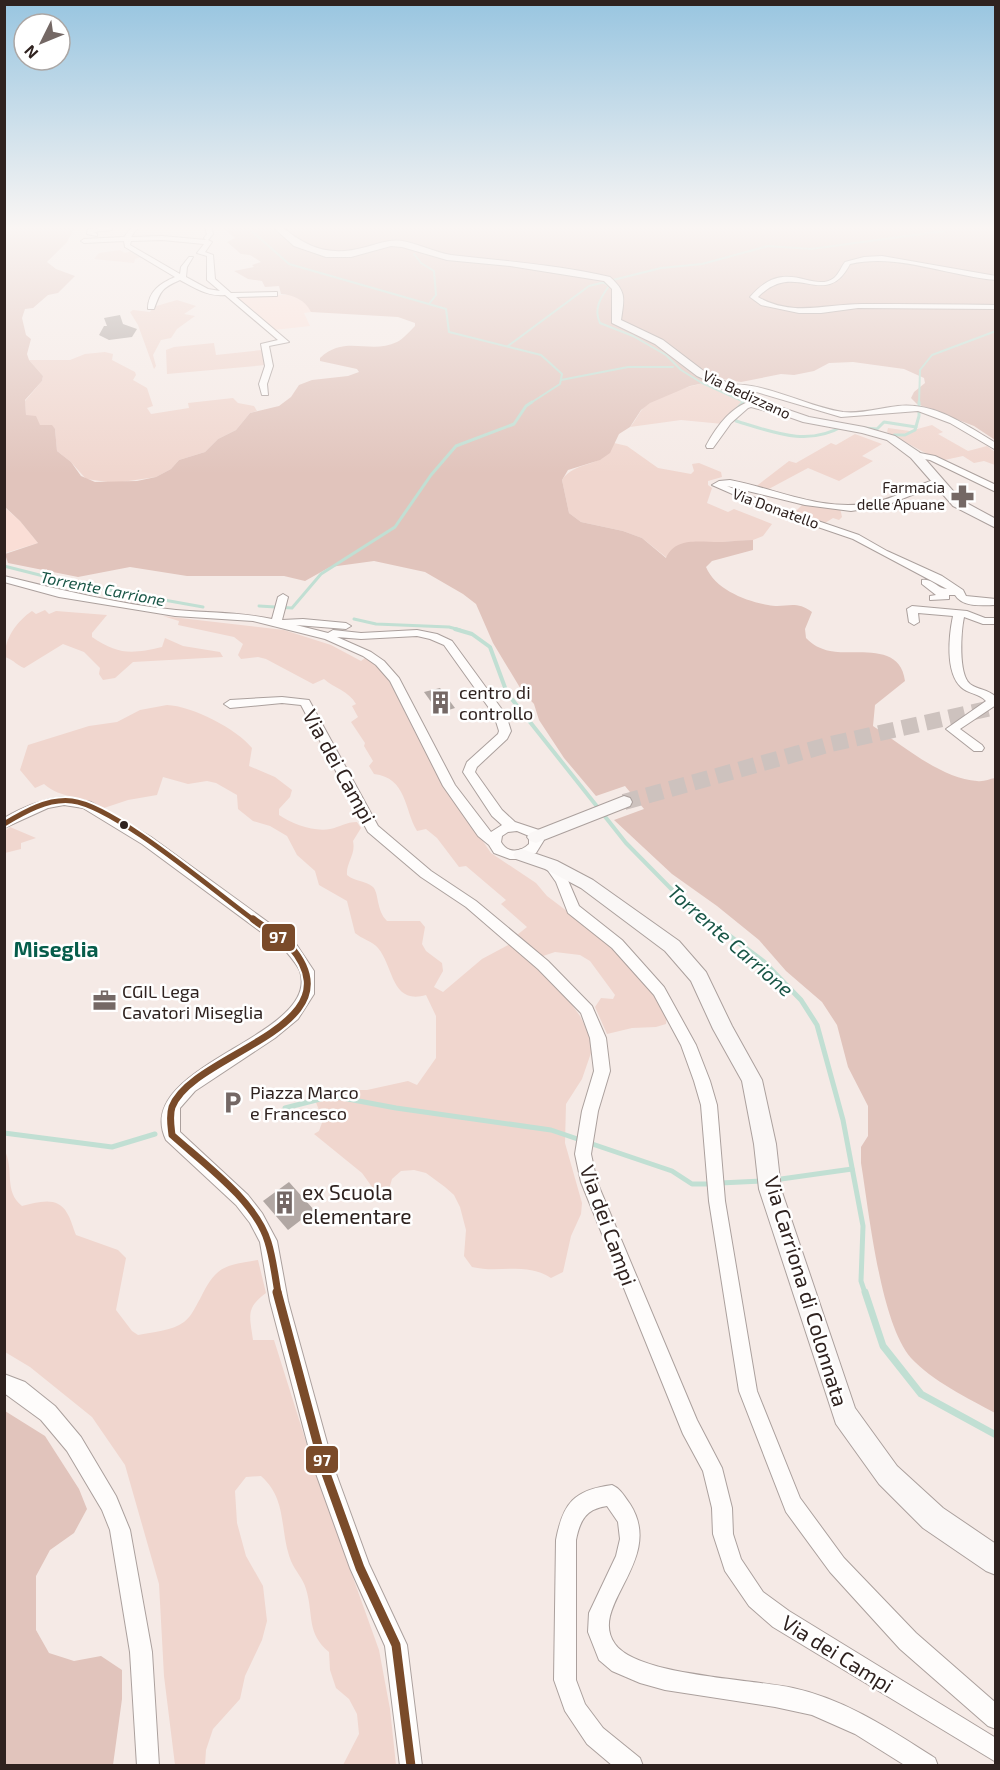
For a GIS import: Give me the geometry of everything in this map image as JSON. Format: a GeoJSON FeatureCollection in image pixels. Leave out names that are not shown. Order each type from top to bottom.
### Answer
{"type":"FeatureCollection","features":[{"type":"Feature","properties":{"kind":"street"},"geometry":{"type":"LineString","coordinates":[[247,310],[285,342],[265,344],[269,366],[263,384],[266,393]]}},
{"type":"Feature","properties":{"kind":"street","name":"Via Bedizzano"},"geometry":{"type":"LineString","coordinates":[[618,310],[616,321],[659,342],[701,374],[725,387],[789,414],[821,424],[879,434],[900,443],[915,454],[937,482],[957,502],[996,524]]}},
{"type":"Feature","properties":{"kind":"street"},"geometry":{"type":"LineString","coordinates":[[793,310],[831,310]]}},
{"type":"Feature","properties":{"kind":"street"},"geometry":{"type":"LineString","coordinates":[[725,387],[754,389],[841,414],[862,415],[907,408],[921,409],[939,415],[996,447]]}},
{"type":"Feature","properties":{"kind":"street"},"geometry":{"type":"LineString","coordinates":[[710,446],[733,413],[745,405],[751,404],[789,414]]}},
{"type":"Feature","properties":{"kind":"street"},"geometry":{"type":"LineString","coordinates":[[915,454],[932,459],[996,489]]}},
{"type":"Feature","properties":{"kind":"street","name":"Via Donatello"},"geometry":{"type":"LineString","coordinates":[[937,482],[882,503],[862,507],[787,499],[731,483],[721,482],[717,485],[774,509],[856,537],[940,590]]}},
{"type":"Feature","properties":{"kind":"street","name":"Via Carriona di Colonnata"},"geometry":{"type":"LineString","coordinates":[[4,579],[59,594],[175,613],[253,618],[348,644],[380,663],[395,680],[449,786],[483,832],[504,853],[531,842]]}},
{"type":"Feature","properties":{"kind":"street"},"geometry":{"type":"LineString","coordinates":[[926,582],[938,592],[940,590],[958,592],[962,598],[970,601],[996,602]]}},
{"type":"Feature","properties":{"kind":"street"},"geometry":{"type":"LineString","coordinates":[[284,597],[276,623],[303,622],[369,629]]}},
{"type":"Feature","properties":{"kind":"street"},"geometry":{"type":"LineString","coordinates":[[914,622],[912,609],[967,614],[983,621],[996,621]]}},
{"type":"Feature","properties":{"kind":"street"},"geometry":{"type":"LineString","coordinates":[[959,614],[956,635],[960,679],[964,685],[988,695],[992,702],[952,729],[978,748]]}},
{"type":"Feature","properties":{"kind":"street","name":"Via Carriona di Colonnata"},"geometry":{"type":"LineString","coordinates":[[295,629],[361,636],[427,634],[448,643],[500,715],[505,731],[503,736],[471,765],[469,772],[497,813],[531,842],[551,865],[587,884],[672,946],[699,977],[723,1029],[752,1080],[765,1144],[770,1189],[845,1415],[888,1475],[933,1518],[996,1561]]}},
{"type":"Feature","properties":{"kind":"street"},"geometry":{"type":"LineString","coordinates":[[380,663],[375,652],[381,641],[406,633]]}},
{"type":"Feature","properties":{"kind":"street","name":"Via dei Campi"},"geometry":{"type":"LineString","coordinates":[[230,704],[282,700],[305,702],[373,829],[426,874],[471,904],[543,965],[587,1010],[598,1038],[602,1071],[590,1111],[583,1154],[589,1182],[690,1427],[711,1468],[722,1508],[723,1534],[732,1564],[756,1599],[781,1618],[996,1751]]}},
{"type":"Feature","properties":{"kind":"street"},"geometry":{"type":"LineString","coordinates":[[4,824],[25,812],[55,801],[72,801],[92,806],[175,862],[289,945],[301,957],[308,972],[308,988],[301,1005],[288,1020],[195,1081],[179,1095],[172,1105],[170,1117],[172,1135],[243,1200],[268,1240],[279,1301],[324,1468],[360,1568],[396,1645],[404,1727],[411,1766]]}},
{"type":"Feature","properties":{"kind":"street"},"geometry":{"type":"LineString","coordinates":[[531,842],[619,803]]}},
{"type":"Feature","properties":{"kind":"street"},"geometry":{"type":"LineString","coordinates":[[494,842],[500,830],[511,826]]}},
{"type":"Feature","properties":{"kind":"street"},"geometry":{"type":"LineString","coordinates":[[551,865],[562,881],[573,909],[617,944],[645,972],[671,1011],[688,1045],[709,1105],[717,1201],[748,1391],[793,1504],[837,1565],[908,1641],[996,1718]]}},
{"type":"Feature","properties":{"kind":"street"},"geometry":{"type":"LineString","coordinates":[[4,1383],[18,1389],[48,1413],[74,1444],[108,1503],[120,1530],[141,1652],[148,1766]]}},
{"type":"Feature","properties":{"kind":"street"},"geometry":{"type":"LineString","coordinates":[[633,1766],[595,1736],[576,1711],[565,1680],[568,1524],[576,1509],[591,1497],[612,1495],[625,1509],[631,1526],[631,1548],[603,1600],[600,1616],[601,1641],[615,1661],[625,1668],[687,1683],[793,1698],[828,1708],[870,1729],[927,1766]]}},
{"type":"Feature","properties":{"kind":"shaded area"},"geometry":{"type":"Polygon","coordinates":[[[5,310],[25,310],[22,318],[26,335],[31,339],[27,354],[29,360],[43,376],[42,381],[25,400],[26,415],[36,416],[40,425],[52,425],[55,429],[57,451],[71,462],[81,476],[95,482],[137,481],[156,477],[171,469],[179,460],[205,452],[218,439],[236,430],[250,413],[279,406],[291,397],[299,385],[312,380],[348,376],[359,372],[357,369],[320,361],[320,358],[329,351],[348,346],[387,345],[399,341],[415,326],[415,323],[398,317],[311,312],[310,310],[995,310],[995,440],[974,426],[917,404],[911,398],[914,392],[925,383],[924,378],[904,369],[853,362],[829,363],[814,371],[794,375],[781,374],[741,382],[722,379],[690,386],[650,403],[641,410],[630,427],[619,434],[610,453],[600,460],[568,470],[562,480],[569,513],[581,522],[623,531],[642,538],[666,558],[670,551],[683,543],[753,540],[753,550],[712,561],[706,567],[716,582],[732,593],[759,603],[774,606],[795,605],[806,608],[812,612],[805,629],[806,638],[820,648],[840,652],[875,653],[895,661],[905,681],[875,705],[873,726],[923,760],[950,774],[977,781],[995,778],[995,1413],[951,1388],[919,1366],[900,1341],[891,1319],[877,1265],[861,1163],[861,1147],[868,1136],[868,1106],[848,1067],[837,1025],[822,1002],[786,971],[759,940],[672,874],[614,820],[644,809],[625,786],[596,796],[564,758],[539,720],[534,704],[522,691],[493,643],[476,604],[425,572],[374,561],[330,567],[305,581],[284,576],[187,576],[130,567],[78,577],[8,563],[5,554],[38,543],[5,507],[5,310]]]}},
{"type":"Feature","properties":{"kind":"shaded area"},"geometry":{"type":"Polygon","coordinates":[[[133,310],[150,312],[151,310],[191,310],[184,314],[195,316],[177,329],[171,338],[161,340],[153,355],[156,366],[154,369],[138,325],[130,312],[133,310]]]}},
{"type":"Feature","properties":{"kind":"shaded area"},"geometry":{"type":"Polygon","coordinates":[[[250,310],[311,310],[311,312],[304,313],[310,326],[274,330],[250,310]]]}},
{"type":"Feature","properties":{"kind":"shaded area"},"geometry":{"type":"Polygon","coordinates":[[[214,343],[216,355],[262,350],[266,365],[167,374],[166,350],[174,347],[214,343]]]}},
{"type":"Feature","properties":{"kind":"shaded area"},"geometry":{"type":"Polygon","coordinates":[[[105,352],[113,354],[112,360],[135,372],[133,380],[147,388],[153,406],[147,408],[151,414],[189,408],[188,403],[233,398],[238,403],[254,406],[257,411],[250,413],[236,430],[218,439],[205,452],[179,460],[171,469],[156,477],[115,483],[86,479],[71,462],[57,451],[55,429],[40,425],[26,416],[25,401],[42,381],[43,376],[29,360],[70,360],[85,354],[105,352]]]}},
{"type":"Feature","properties":{"kind":"shaded area"},"geometry":{"type":"Polygon","coordinates":[[[708,382],[749,400],[736,407],[723,424],[681,420],[630,427],[641,411],[653,401],[672,392],[708,382]]]}},
{"type":"Feature","properties":{"kind":"shaded area"},"geometry":{"type":"Polygon","coordinates":[[[932,425],[943,432],[938,434],[968,451],[987,446],[995,452],[995,465],[984,461],[974,463],[963,456],[940,461],[887,432],[888,428],[910,431],[932,425]]]}},
{"type":"Feature","properties":{"kind":"shaded area"},"geometry":{"type":"Polygon","coordinates":[[[855,434],[882,444],[862,456],[873,461],[839,481],[808,468],[765,491],[754,488],[789,461],[796,463],[831,443],[836,445],[855,434]]]}},
{"type":"Feature","properties":{"kind":"shaded area"},"geometry":{"type":"Polygon","coordinates":[[[614,443],[627,446],[658,468],[691,474],[694,471],[692,464],[699,463],[721,472],[722,477],[708,481],[708,485],[712,488],[707,503],[728,512],[734,509],[772,524],[763,536],[753,540],[723,542],[667,558],[642,538],[623,531],[581,522],[569,513],[562,480],[574,469],[604,457],[614,443]]]}},
{"type":"Feature","properties":{"kind":"shaded area"},"geometry":{"type":"Polygon","coordinates":[[[803,504],[840,508],[842,517],[839,520],[833,518],[825,523],[794,513],[803,504]]]}},
{"type":"Feature","properties":{"kind":"shaded area"},"geometry":{"type":"Polygon","coordinates":[[[4,507],[20,521],[38,543],[5,553],[4,507]]]}},
{"type":"Feature","properties":{"kind":"shaded area"},"geometry":{"type":"Polygon","coordinates":[[[45,610],[49,614],[56,611],[107,615],[92,633],[92,637],[118,650],[134,652],[162,647],[165,638],[183,646],[220,652],[223,657],[133,662],[115,678],[103,680],[99,674],[100,668],[84,652],[63,644],[24,668],[5,657],[9,637],[21,620],[32,611],[36,614],[45,610]]]}},
{"type":"Feature","properties":{"kind":"shaded area"},"geometry":{"type":"Polygon","coordinates":[[[163,616],[284,630],[331,645],[361,661],[365,658],[380,668],[387,677],[435,771],[491,853],[536,883],[547,896],[613,946],[648,984],[667,1014],[666,1024],[607,1034],[595,1007],[601,998],[613,999],[615,995],[590,961],[580,955],[555,952],[543,956],[517,935],[527,927],[501,904],[506,900],[466,866],[459,867],[437,838],[426,829],[417,831],[399,788],[385,777],[374,774],[369,766],[373,761],[364,746],[365,743],[351,722],[358,717],[352,706],[356,704],[349,696],[324,679],[313,684],[266,659],[258,657],[241,659],[238,655],[243,644],[234,637],[178,625],[179,621],[163,616]]]}},
{"type":"Feature","properties":{"kind":"shaded area"},"geometry":{"type":"Polygon","coordinates":[[[167,705],[201,714],[225,726],[245,741],[252,748],[249,766],[275,777],[292,790],[290,797],[279,809],[279,815],[303,826],[324,830],[357,822],[361,828],[353,841],[354,846],[347,875],[373,887],[383,917],[387,921],[420,921],[425,927],[422,944],[426,951],[442,963],[443,971],[434,987],[443,992],[482,959],[510,944],[564,994],[580,1016],[588,1032],[592,1050],[582,1079],[566,1104],[565,1143],[582,1203],[581,1214],[571,1236],[563,1272],[551,1278],[531,1270],[472,1267],[464,1256],[466,1230],[460,1207],[454,1195],[445,1187],[426,1173],[414,1170],[401,1171],[392,1179],[389,1189],[380,1198],[362,1173],[314,1134],[319,1131],[323,1120],[315,1100],[319,1090],[367,1090],[408,1081],[417,1085],[436,1058],[436,1016],[426,995],[415,997],[406,995],[400,990],[378,948],[355,933],[347,901],[319,885],[315,871],[297,855],[287,836],[270,826],[253,821],[238,809],[237,795],[216,783],[207,781],[188,784],[163,777],[157,795],[128,800],[104,808],[50,789],[44,784],[35,788],[20,770],[28,745],[89,726],[117,722],[140,710],[167,705]]]}},
{"type":"Feature","properties":{"kind":"shaded area"},"geometry":{"type":"Polygon","coordinates":[[[10,827],[36,838],[21,843],[21,849],[5,853],[5,831],[10,827]]]}},
{"type":"Feature","properties":{"kind":"shaded area"},"geometry":{"type":"Polygon","coordinates":[[[4,1149],[9,1164],[13,1194],[22,1206],[40,1202],[58,1204],[68,1215],[76,1235],[118,1250],[126,1258],[116,1310],[132,1331],[138,1335],[168,1329],[184,1322],[216,1274],[228,1266],[258,1260],[266,1293],[252,1308],[250,1319],[253,1340],[274,1340],[319,1483],[379,1650],[390,1709],[396,1765],[343,1765],[359,1734],[357,1714],[349,1699],[336,1688],[330,1670],[329,1652],[314,1631],[306,1589],[287,1549],[279,1505],[270,1485],[261,1476],[246,1477],[235,1491],[237,1523],[246,1556],[263,1586],[267,1621],[262,1640],[245,1676],[240,1699],[213,1729],[206,1750],[205,1765],[175,1765],[164,1676],[159,1584],[125,1465],[92,1417],[30,1367],[5,1352],[4,1149]]]}},
{"type":"Feature","properties":{"kind":"shaded area"},"geometry":{"type":"Polygon","coordinates":[[[5,1411],[45,1436],[79,1489],[87,1509],[74,1533],[50,1550],[36,1576],[36,1630],[49,1653],[74,1661],[101,1656],[122,1670],[122,1699],[113,1765],[5,1765],[5,1411]]]}},
{"type":"Feature","properties":{"kind":"building"},"geometry":{"type":"Polygon","coordinates":[[[120,315],[123,324],[137,329],[132,337],[109,340],[99,335],[104,326],[107,326],[104,318],[120,315]]]}},
{"type":"Feature","properties":{"kind":"building","name":"centro di controllo"},"geometry":{"type":"Polygon","coordinates":[[[440,688],[455,708],[439,713],[424,692],[440,688]]]}},
{"type":"Feature","properties":{"kind":"building","name":"ex Scuola elementare"},"geometry":{"type":"Polygon","coordinates":[[[289,1182],[314,1210],[288,1230],[263,1201],[289,1182]]]}},
{"type":"Feature","properties":{"kind":"waterway"},"geometry":{"type":"LineString","coordinates":[[446,310],[449,332],[541,355],[562,374],[560,384],[529,404]]}},
{"type":"Feature","properties":{"kind":"waterway"},"geometry":{"type":"LineString","coordinates":[[508,346],[557,310]]}},
{"type":"Feature","properties":{"kind":"waterway"},"geometry":{"type":"LineString","coordinates":[[598,310],[600,323],[633,336],[666,355],[681,370],[702,383],[742,401],[742,403]]}},
{"type":"Feature","properties":{"kind":"waterway"},"geometry":{"type":"LineString","coordinates":[[919,404],[920,370],[932,355],[996,331]]}},
{"type":"Feature","properties":{"kind":"waterway"},"geometry":{"type":"LineString","coordinates":[[561,380],[628,367],[673,367]]}},
{"type":"Feature","properties":{"kind":"waterway"},"geometry":{"type":"LineString","coordinates":[[742,403],[735,411],[736,421],[790,436],[816,436],[843,426]]}},
{"type":"Feature","properties":{"kind":"waterway"},"geometry":{"type":"LineString","coordinates":[[259,606],[292,608],[321,574],[395,527],[431,475],[456,446],[514,424],[529,404]]}},
{"type":"Feature","properties":{"kind":"waterway"},"geometry":{"type":"LineString","coordinates":[[916,427],[919,404]]}},
{"type":"Feature","properties":{"kind":"waterway"},"geometry":{"type":"LineString","coordinates":[[863,428],[877,429],[884,422],[916,427]]}},
{"type":"Feature","properties":{"kind":"waterway"},"geometry":{"type":"LineString","coordinates":[[894,435],[905,435],[915,430],[916,427]]}},
{"type":"Feature","properties":{"kind":"waterway","name":"Torrente Carrione"},"geometry":{"type":"LineString","coordinates":[[4,566],[75,584],[203,607]]}},
{"type":"Feature","properties":{"kind":"waterway","name":"Torrente Carrione"},"geometry":{"type":"LineString","coordinates":[[354,619],[376,624],[449,627],[460,630]]}},
{"type":"Feature","properties":{"kind":"waterway","name":"Torrente Carrione"},"geometry":{"type":"LineString","coordinates":[[455,629],[472,634],[490,647],[507,693],[626,843],[691,909],[709,921]]}},
{"type":"Feature","properties":{"kind":"waterway","name":"Torrente Carrione"},"geometry":{"type":"LineString","coordinates":[[707,919],[764,962],[801,1000],[817,1025],[843,1120],[863,1226],[861,1281],[865,1293]]}},
{"type":"Feature","properties":{"kind":"waterway"},"geometry":{"type":"LineString","coordinates":[[285,1108],[332,1096],[396,1108],[551,1130],[672,1171],[692,1184],[711,1184]]}},
{"type":"Feature","properties":{"kind":"waterway"},"geometry":{"type":"LineString","coordinates":[[4,1133],[112,1147],[155,1134]]}},
{"type":"Feature","properties":{"kind":"waterway"},"geometry":{"type":"LineString","coordinates":[[774,1180],[852,1169]]}},
{"type":"Feature","properties":{"kind":"waterway"},"geometry":{"type":"LineString","coordinates":[[720,1183],[762,1181]]}},
{"type":"Feature","properties":{"kind":"waterway","name":"Torrente Carrione"},"geometry":{"type":"LineString","coordinates":[[865,1292],[883,1346],[921,1394],[996,1435]]}},
{"type":"Feature","properties":{"kind":"tunnel"},"geometry":{"type":"LineString","coordinates":[[624,802],[831,744],[996,707]]}},
{"type":"Feature","properties":{"kind":"transit line","name":"97"},"geometry":{"type":"LineString","coordinates":[[4,824],[28,810],[64,801],[87,805],[105,813],[146,840],[289,945],[307,971],[307,994],[293,1015],[269,1034],[189,1086],[174,1104],[171,1115],[172,1135],[242,1200],[256,1218],[268,1241],[279,1301],[324,1468],[360,1568],[396,1645],[411,1766]]}},
{"type":"Feature","properties":{"kind":"place","name":"Farmacia delle Apuane"},"geometry":{"type":"Point","coordinates":[963,496]}},
{"type":"Feature","properties":{"kind":"place","name":"centro di controllo"},"geometry":{"type":"Point","coordinates":[441,702]}},
{"type":"Feature","properties":{"kind":"place","name":"CGIL Lega Cavatori Miseglia"},"geometry":{"type":"Point","coordinates":[104,1001]}},
{"type":"Feature","properties":{"kind":"place","name":"Piazza Marco e Francesco"},"geometry":{"type":"Point","coordinates":[232,1102]}},
{"type":"Feature","properties":{"kind":"place","name":"ex Scuola elementare"},"geometry":{"type":"Point","coordinates":[284,1203]}},
{"type":"Feature","properties":{"kind":"district","name":"Miseglia"},"geometry":{"type":"Point","coordinates":[56,948]}}]}
